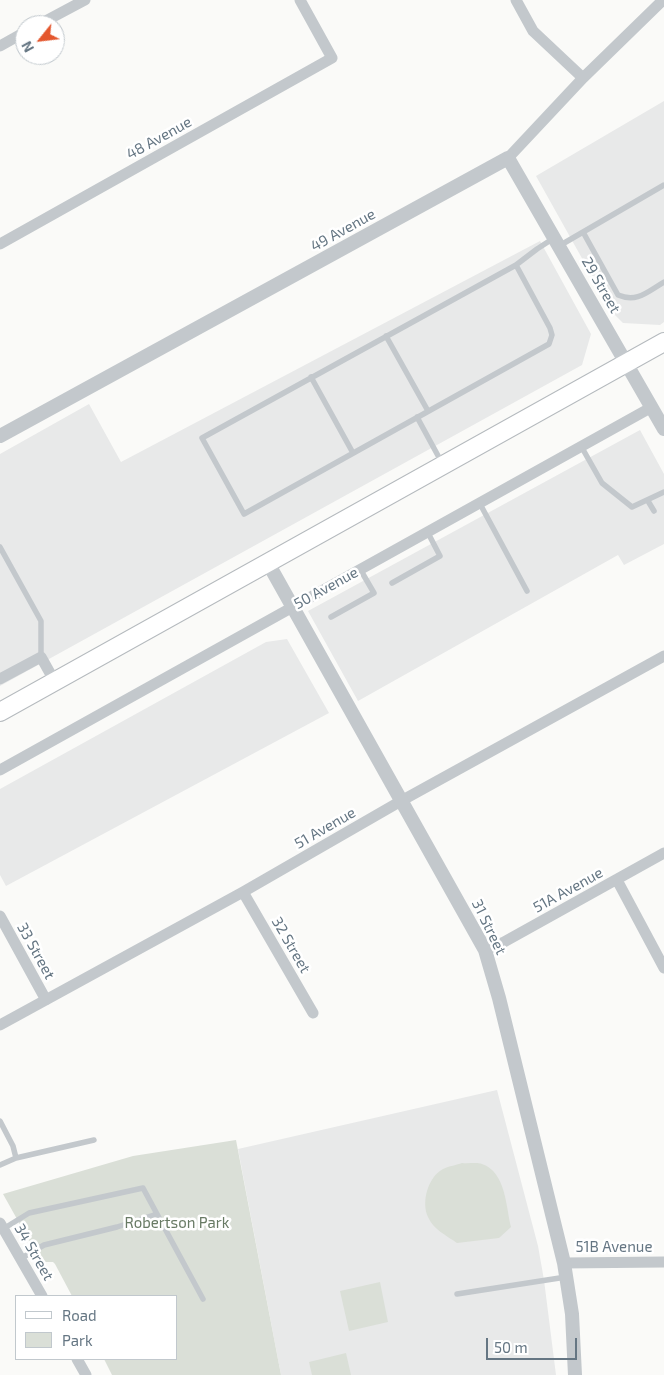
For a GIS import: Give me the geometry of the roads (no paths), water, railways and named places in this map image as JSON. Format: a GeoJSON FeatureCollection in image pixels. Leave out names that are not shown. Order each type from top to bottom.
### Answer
{"type":"FeatureCollection","features":[{"type":"Feature","properties":{"kind":"main road"},"geometry":{"type":"LineString","coordinates":[[0,712],[664,342]]}},
{"type":"Feature","properties":{"kind":"street"},"geometry":{"type":"LineString","coordinates":[[56,15],[84,0]]}},
{"type":"Feature","properties":{"kind":"street","name":"48 Avenue"},"geometry":{"type":"LineString","coordinates":[[0,244],[332,58],[300,0]]}},
{"type":"Feature","properties":{"kind":"street"},"geometry":{"type":"LineString","coordinates":[[516,0],[534,31],[583,78]]}},
{"type":"Feature","properties":{"kind":"street","name":"49 Avenue"},"geometry":{"type":"LineString","coordinates":[[0,436],[508,158],[583,78],[663,0]]}},
{"type":"Feature","properties":{"kind":"street"},"geometry":{"type":"LineString","coordinates":[[0,46],[15,38]]}},
{"type":"Feature","properties":{"kind":"street","name":"29 Street"},"geometry":{"type":"LineString","coordinates":[[508,158],[664,429]]}},
{"type":"Feature","properties":{"kind":"street","name":"50 Avenue"},"geometry":{"type":"LineString","coordinates":[[0,770],[426,531],[652,407]]}},
{"type":"Feature","properties":{"kind":"street","name":"31 Street"},"geometry":{"type":"LineString","coordinates":[[268,563],[485,950],[500,998],[564,1262],[572,1314],[575,1375]]}},
{"type":"Feature","properties":{"kind":"street","name":"51 Avenue"},"geometry":{"type":"LineString","coordinates":[[0,1025],[243,892],[401,801],[664,656]]}},
{"type":"Feature","properties":{"kind":"street"},"geometry":{"type":"LineString","coordinates":[[0,679],[41,657],[55,682]]}},
{"type":"Feature","properties":{"kind":"street","name":"51A Avenue"},"geometry":{"type":"LineString","coordinates":[[485,950],[664,853]]}},
{"type":"Feature","properties":{"kind":"street"},"geometry":{"type":"LineString","coordinates":[[617,880],[664,968]]}},
{"type":"Feature","properties":{"kind":"street","name":"32 Street"},"geometry":{"type":"LineString","coordinates":[[243,892],[313,1013]]}},
{"type":"Feature","properties":{"kind":"street","name":"33 Street"},"geometry":{"type":"LineString","coordinates":[[0,916],[46,1000]]}},
{"type":"Feature","properties":{"kind":"street","name":"34 Street"},"geometry":{"type":"LineString","coordinates":[[2,1226],[41,1295]]}},
{"type":"Feature","properties":{"kind":"street","name":"51B Avenue"},"geometry":{"type":"LineString","coordinates":[[564,1262],[664,1262]]}},
{"type":"Feature","properties":{"kind":"street"},"geometry":{"type":"LineString","coordinates":[[78,1360],[86,1375]]}},
{"type":"Feature","properties":{"kind":"lane"},"geometry":{"type":"LineString","coordinates":[[516,265],[550,328],[552,335],[549,344],[244,514],[202,438],[516,265],[536,248],[583,232],[664,185]]}},
{"type":"Feature","properties":{"kind":"lane"},"geometry":{"type":"LineString","coordinates":[[583,232],[618,295],[627,299],[636,298],[664,282]]}},
{"type":"Feature","properties":{"kind":"lane"},"geometry":{"type":"LineString","coordinates":[[386,336],[428,411]]}},
{"type":"Feature","properties":{"kind":"lane"},"geometry":{"type":"LineString","coordinates":[[311,377],[353,453]]}},
{"type":"Feature","properties":{"kind":"lane"},"geometry":{"type":"LineString","coordinates":[[417,417],[443,464]]}},
{"type":"Feature","properties":{"kind":"lane"},"geometry":{"type":"LineString","coordinates":[[581,446],[602,483],[632,507],[664,492]]}},
{"type":"Feature","properties":{"kind":"lane"},"geometry":{"type":"LineString","coordinates":[[648,500],[654,511]]}},
{"type":"Feature","properties":{"kind":"lane"},"geometry":{"type":"LineString","coordinates":[[479,502],[527,591]]}},
{"type":"Feature","properties":{"kind":"lane"},"geometry":{"type":"LineString","coordinates":[[392,584],[440,556],[426,531]]}},
{"type":"Feature","properties":{"kind":"lane"},"geometry":{"type":"LineString","coordinates":[[0,546],[41,621],[41,657]]}},
{"type":"Feature","properties":{"kind":"lane"},"geometry":{"type":"LineString","coordinates":[[331,617],[374,593],[360,569]]}},
{"type":"Feature","properties":{"kind":"lane"},"geometry":{"type":"LineString","coordinates":[[0,1121],[13,1146],[16,1158]]}},
{"type":"Feature","properties":{"kind":"lane"},"geometry":{"type":"LineString","coordinates":[[0,1165],[16,1158],[94,1140]]}},
{"type":"Feature","properties":{"kind":"lane"},"geometry":{"type":"LineString","coordinates":[[2,1226],[29,1213],[143,1188],[203,1299]]}},
{"type":"Feature","properties":{"kind":"lane"},"geometry":{"type":"LineString","coordinates":[[20,1259],[44,1246],[117,1227],[157,1214]]}},
{"type":"Feature","properties":{"kind":"lane"},"geometry":{"type":"LineString","coordinates":[[457,1294],[566,1277]]}},
{"type":"Feature","properties":{"kind":"park label","name":"Robertson Park"},"geometry":{"type":"Point","coordinates":[177,1223]}}]}
